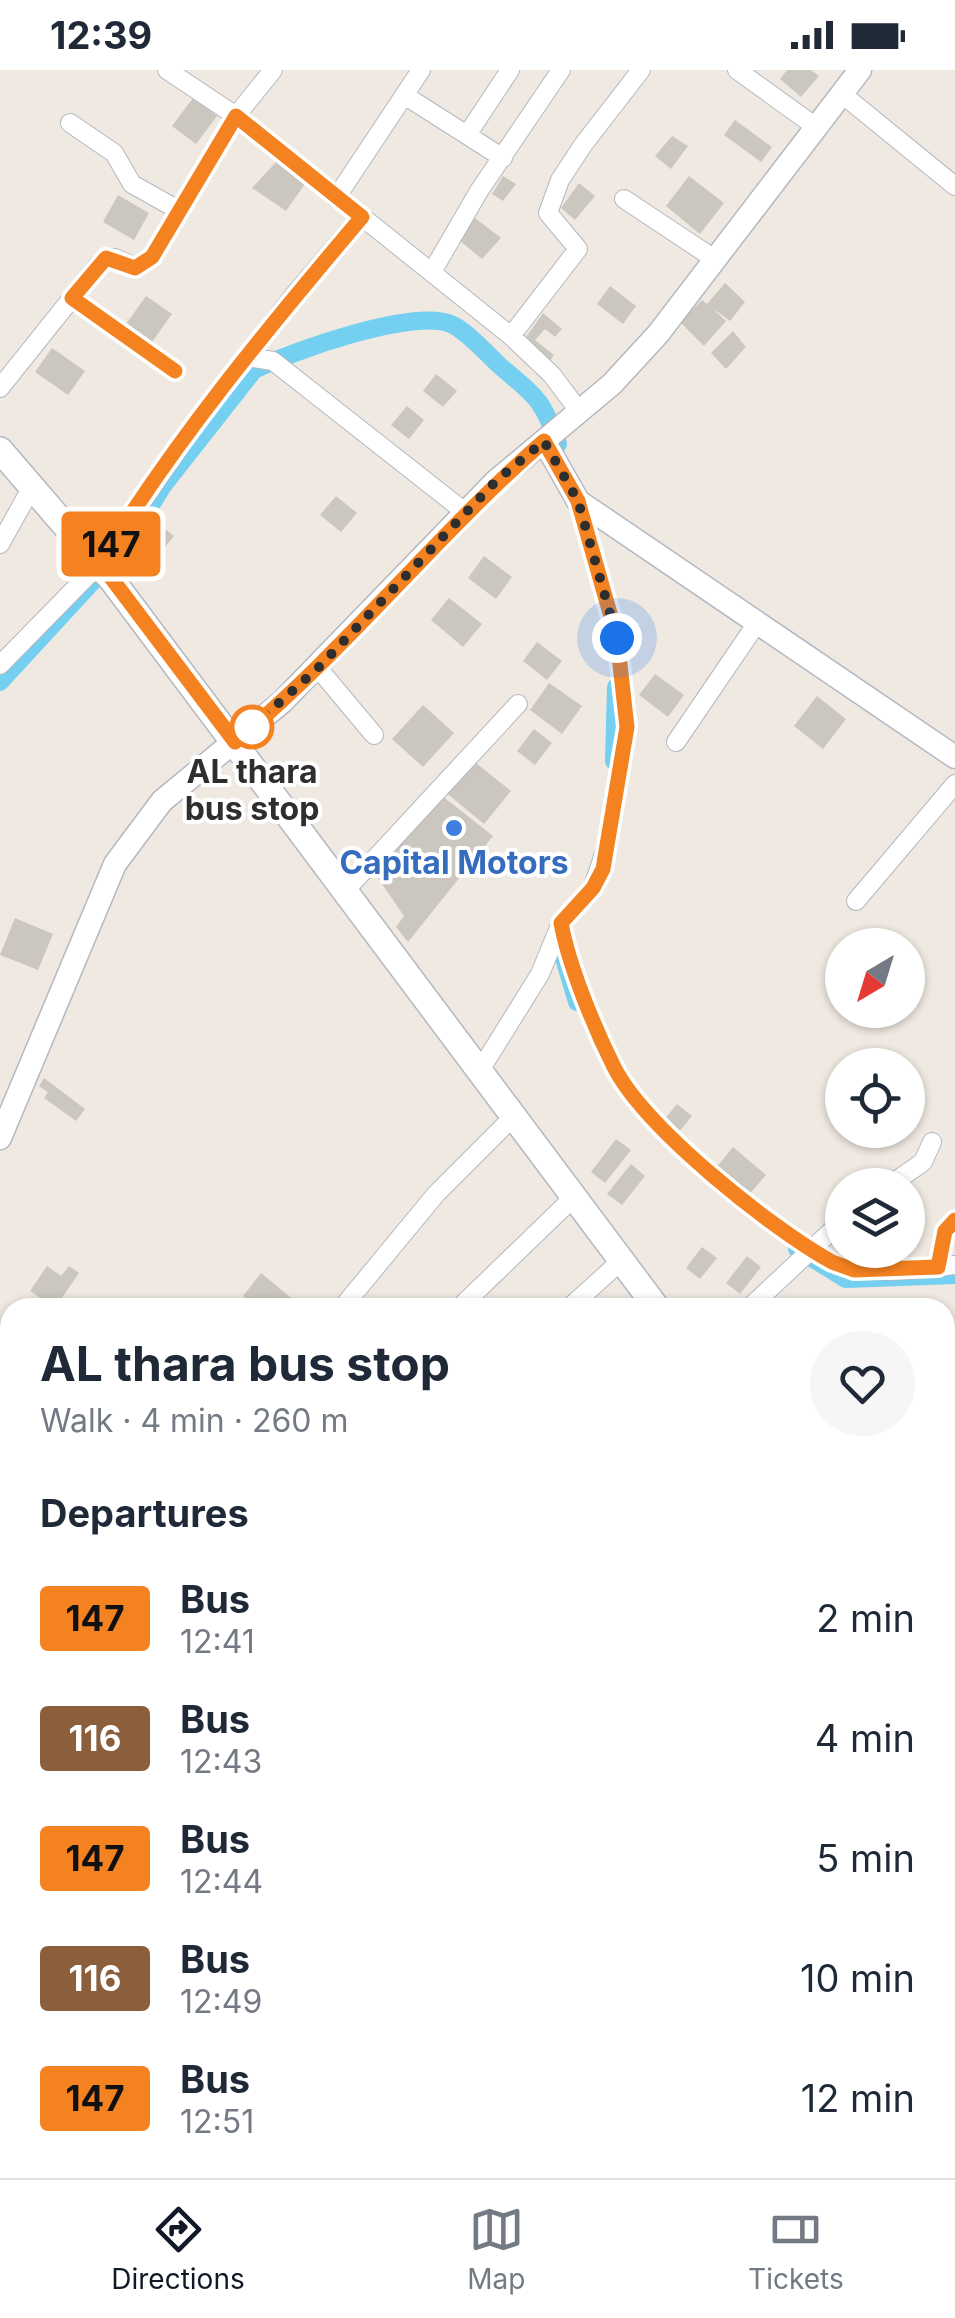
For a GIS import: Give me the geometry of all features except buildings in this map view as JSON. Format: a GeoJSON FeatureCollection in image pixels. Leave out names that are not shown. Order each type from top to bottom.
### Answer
{"type":"FeatureCollection","features":[{"type":"Feature","properties":{"kind":"main road"},"geometry":{"type":"LineString","coordinates":[[0,450],[105,570],[650,1298]]}},
{"type":"Feature","properties":{"kind":"street"},"geometry":{"type":"LineString","coordinates":[[167,70],[236,116],[511,336],[552,375],[570,488],[617,638],[627,727],[603,869],[593,888],[561,923],[540,974],[478,1072]]}},
{"type":"Feature","properties":{"kind":"street"},"geometry":{"type":"LineString","coordinates":[[0,388],[106,258],[135,268],[144,266],[236,116],[274,70]]}},
{"type":"Feature","properties":{"kind":"street"},"geometry":{"type":"LineString","coordinates":[[336,198],[421,70]]}},
{"type":"Feature","properties":{"kind":"street"},"geometry":{"type":"LineString","coordinates":[[467,135],[510,70]]}},
{"type":"Feature","properties":{"kind":"street"},"geometry":{"type":"LineString","coordinates":[[432,272],[561,70]]}},
{"type":"Feature","properties":{"kind":"street"},"geometry":{"type":"LineString","coordinates":[[511,336],[578,249],[548,213],[560,180],[641,70]]}},
{"type":"Feature","properties":{"kind":"street"},"geometry":{"type":"LineString","coordinates":[[737,70],[816,127]]}},
{"type":"Feature","properties":{"kind":"street"},"geometry":{"type":"LineString","coordinates":[[0,1138],[115,864],[162,801],[318,668],[464,512],[658,334],[712,258],[860,70]]}},
{"type":"Feature","properties":{"kind":"street"},"geometry":{"type":"LineString","coordinates":[[842,94],[955,186]]}},
{"type":"Feature","properties":{"kind":"street"},"geometry":{"type":"LineString","coordinates":[[404,95],[503,158]]}},
{"type":"Feature","properties":{"kind":"street"},"geometry":{"type":"LineString","coordinates":[[70,123],[114,153],[132,184],[180,211]]}},
{"type":"Feature","properties":{"kind":"street"},"geometry":{"type":"LineString","coordinates":[[624,199],[712,258]]}},
{"type":"Feature","properties":{"kind":"street"},"geometry":{"type":"LineString","coordinates":[[0,665],[105,570],[144,493],[247,357],[362,217]]}},
{"type":"Feature","properties":{"kind":"street"},"geometry":{"type":"LineString","coordinates":[[72,298],[175,371]]}},
{"type":"Feature","properties":{"kind":"street"},"geometry":{"type":"LineString","coordinates":[[247,357],[273,361],[464,512]]}},
{"type":"Feature","properties":{"kind":"street"},"geometry":{"type":"LineString","coordinates":[[0,544],[32,486]]}},
{"type":"Feature","properties":{"kind":"street"},"geometry":{"type":"LineString","coordinates":[[570,488],[757,623],[955,756]]}},
{"type":"Feature","properties":{"kind":"street"},"geometry":{"type":"LineString","coordinates":[[676,742],[757,623]]}},
{"type":"Feature","properties":{"kind":"street"},"geometry":{"type":"LineString","coordinates":[[318,668],[374,734]]}},
{"type":"Feature","properties":{"kind":"street"},"geometry":{"type":"LineString","coordinates":[[344,892],[518,704]]}},
{"type":"Feature","properties":{"kind":"street"},"geometry":{"type":"LineString","coordinates":[[856,900],[955,784]]}},
{"type":"Feature","properties":{"kind":"street"},"geometry":{"type":"LineString","coordinates":[[561,923],[568,960],[615,1069],[642,1106],[806,1258],[854,1270],[946,1266],[945,1231],[955,1220]]}},
{"type":"Feature","properties":{"kind":"street"},"geometry":{"type":"LineString","coordinates":[[350,1298],[436,1194],[513,1117]]}},
{"type":"Feature","properties":{"kind":"street"},"geometry":{"type":"LineString","coordinates":[[914,1168],[923,1162],[932,1142]]}},
{"type":"Feature","properties":{"kind":"street"},"geometry":{"type":"LineString","coordinates":[[469,1298],[574,1196]]}},
{"type":"Feature","properties":{"kind":"street"},"geometry":{"type":"LineString","coordinates":[[761,1298],[825,1239]]}},
{"type":"Feature","properties":{"kind":"street"},"geometry":{"type":"LineString","coordinates":[[580,1298],[622,1260]]}},
{"type":"Feature","properties":{"kind":"waterway"},"geometry":{"type":"LineString","coordinates":[[0,682],[129,542],[162,487],[254,370],[271,362],[384,326],[412,321],[453,325],[530,392],[548,417],[558,444]]}},
{"type":"Feature","properties":{"kind":"waterway"},"geometry":{"type":"LineString","coordinates":[[614,761],[616,687]]}},
{"type":"Feature","properties":{"kind":"waterway"},"geometry":{"type":"LineString","coordinates":[[559,941],[577,1002]]}},
{"type":"Feature","properties":{"kind":"waterway"},"geometry":{"type":"LineString","coordinates":[[797,1249],[846,1279],[955,1275]]}},
{"type":"Feature","properties":{"kind":"bus line","name":"147"},"geometry":{"type":"LineString","coordinates":[[175,371],[72,298],[106,258],[135,268],[144,266],[236,116],[362,217],[294,295],[144,493],[100,563],[235,742],[318,668],[454,522],[544,441],[559,474],[578,501],[617,638],[627,727],[603,869],[593,888],[561,923],[568,960],[615,1069],[642,1106],[684,1148],[813,1252],[832,1262],[854,1270],[938,1267],[945,1231],[955,1220]]}},
{"type":"Feature","properties":{"kind":"place","name":"AL thara bus stop"},"geometry":{"type":"Point","coordinates":[252,727]}},
{"type":"Feature","properties":{"kind":"place","name":"Capital Motors"},"geometry":{"type":"Point","coordinates":[454,828]}},
{"type":"Feature","properties":{"kind":"route"},"geometry":{"type":"LineString","coordinates":[[252,727],[318,668],[454,522],[544,441],[559,474],[578,501],[617,638]]}}]}
